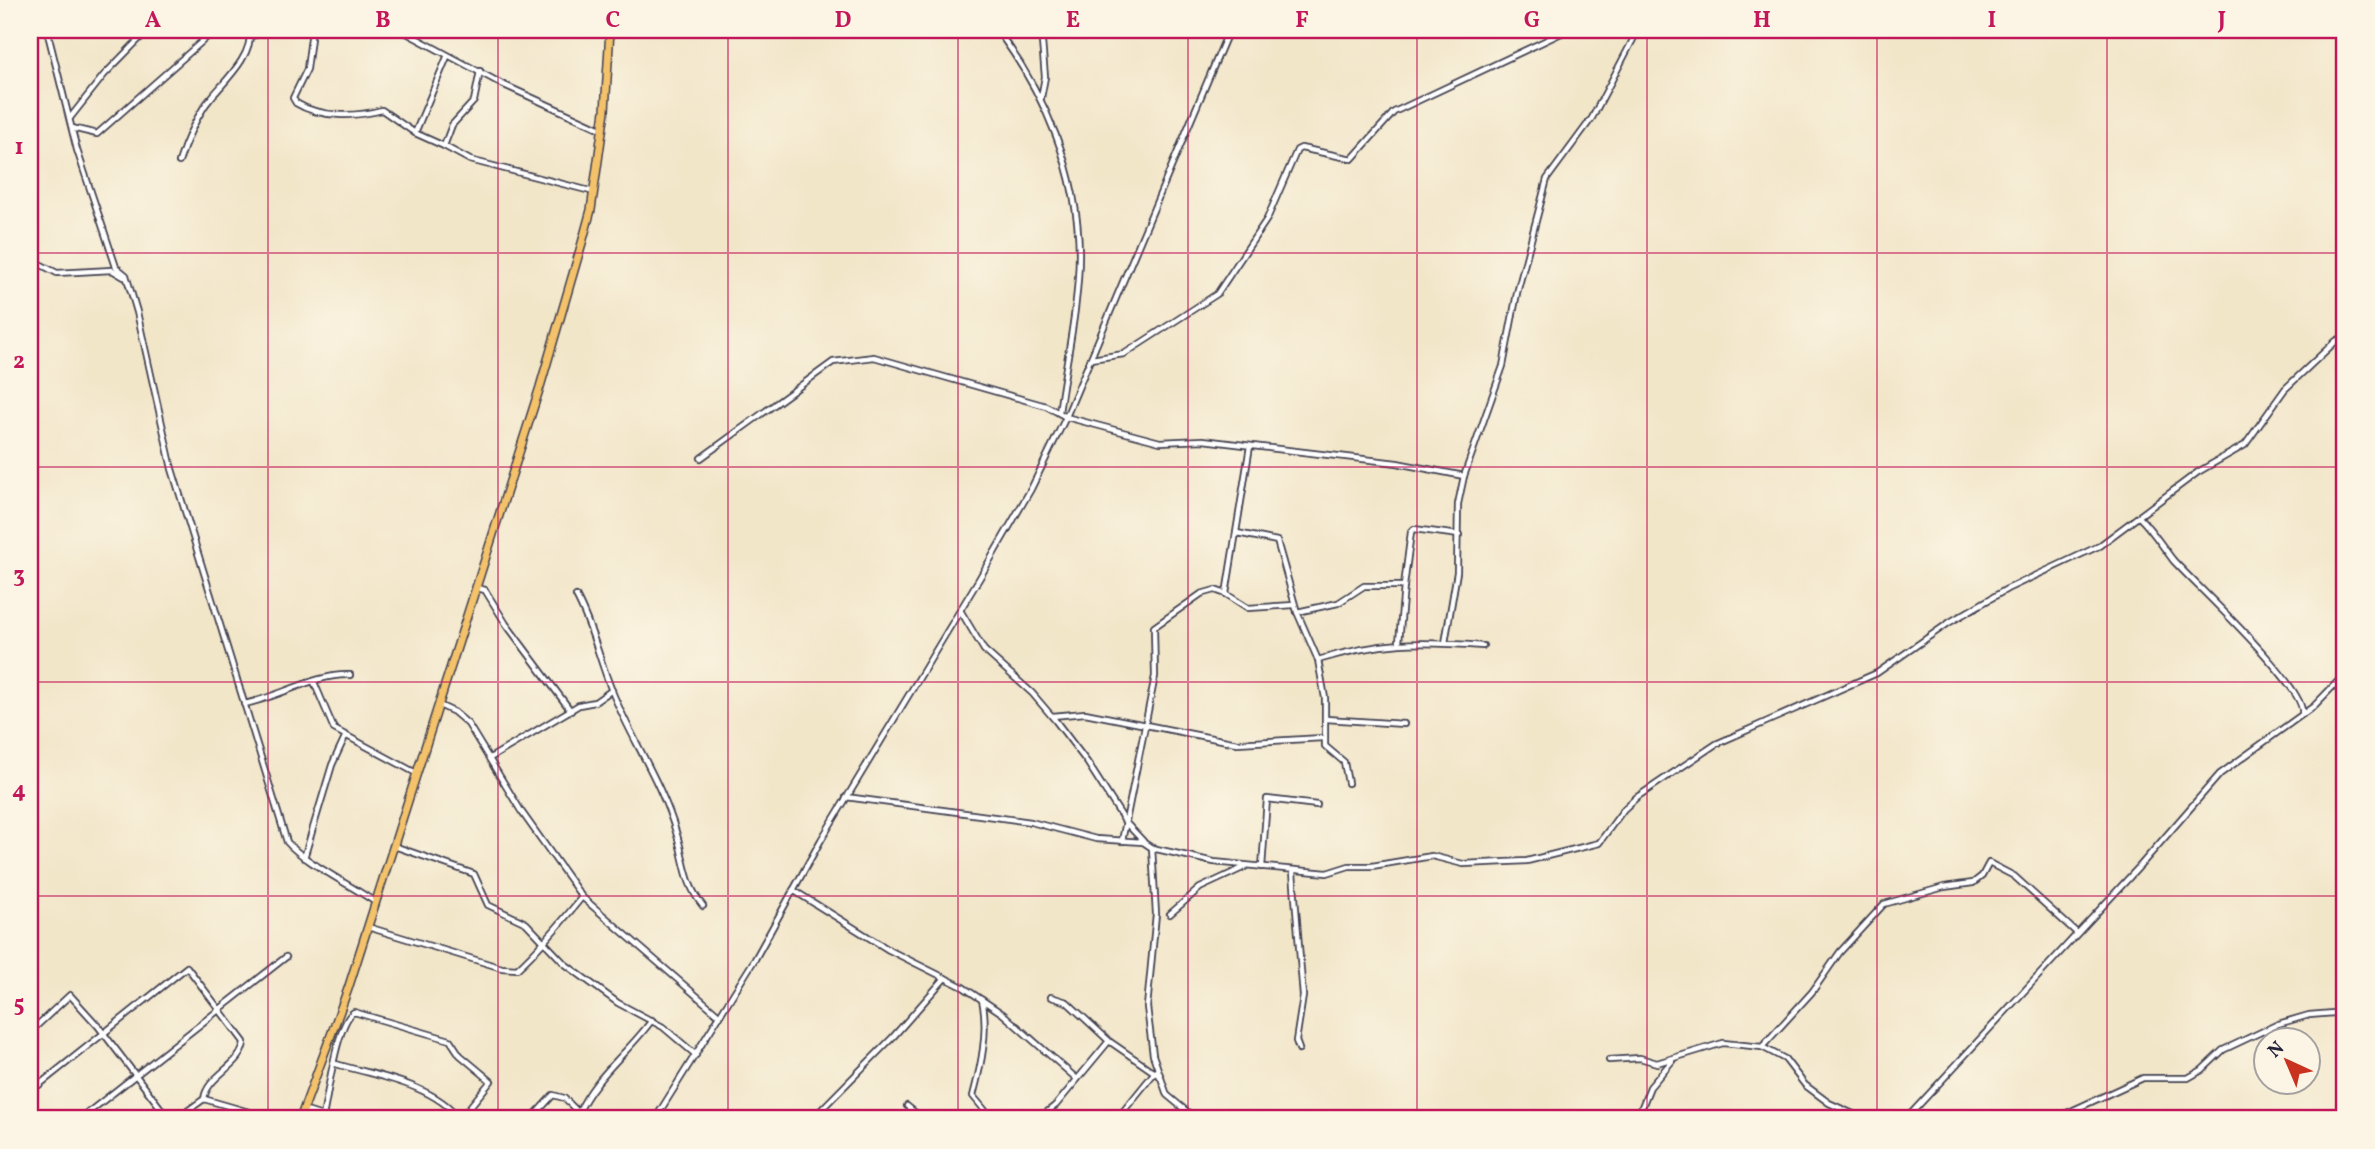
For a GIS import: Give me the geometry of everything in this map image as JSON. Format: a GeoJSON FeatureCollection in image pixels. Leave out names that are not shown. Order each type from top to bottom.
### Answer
{"type":"FeatureCollection","features":[{"type":"Feature","properties":{"kind":"highway"},"geometry":{"type":"LineString","coordinates":[[300,1119],[376,903],[540,387],[594,192],[610,66],[610,30]]}},
{"type":"Feature","properties":{"kind":"street"},"geometry":{"type":"LineString","coordinates":[[47,30],[72,128],[116,267],[127,278],[154,379],[172,469],[197,542],[287,842],[304,858],[376,903]]}},
{"type":"Feature","properties":{"kind":"street"},"geometry":{"type":"LineString","coordinates":[[70,119],[104,75],[148,30]]}},
{"type":"Feature","properties":{"kind":"street"},"geometry":{"type":"LineString","coordinates":[[72,128],[97,134],[215,30]]}},
{"type":"Feature","properties":{"kind":"street"},"geometry":{"type":"LineString","coordinates":[[179,162],[205,106],[233,72],[250,33],[281,30]]}},
{"type":"Feature","properties":{"kind":"street"},"geometry":{"type":"LineString","coordinates":[[312,30],[307,69],[293,100],[300,106],[327,113],[354,115],[382,110],[415,133],[470,160],[594,192]]}},
{"type":"Feature","properties":{"kind":"street"},"geometry":{"type":"LineString","coordinates":[[401,30],[502,85],[603,130]]}},
{"type":"Feature","properties":{"kind":"street"},"geometry":{"type":"LineString","coordinates":[[997,30],[1048,110],[1071,185],[1079,252],[1059,413]]}},
{"type":"Feature","properties":{"kind":"street"},"geometry":{"type":"LineString","coordinates":[[1041,30],[1045,77],[1041,99]]}},
{"type":"Feature","properties":{"kind":"street"},"geometry":{"type":"LineString","coordinates":[[655,1119],[720,1016],[846,797],[1031,489],[1066,417],[1229,30]]}},
{"type":"Feature","properties":{"kind":"street"},"geometry":{"type":"LineString","coordinates":[[1090,359],[1124,354],[1217,294],[1267,219],[1297,150],[1301,148],[1352,159],[1394,112],[1568,30]]}},
{"type":"Feature","properties":{"kind":"street"},"geometry":{"type":"LineString","coordinates":[[1445,643],[1458,572],[1458,504],[1464,475],[1503,366],[1517,293],[1547,179],[1592,118],[1638,30]]}},
{"type":"Feature","properties":{"kind":"street"},"geometry":{"type":"LineString","coordinates":[[415,133],[447,57]]}},
{"type":"Feature","properties":{"kind":"street"},"geometry":{"type":"LineString","coordinates":[[444,146],[452,125],[474,101],[480,71]]}},
{"type":"Feature","properties":{"kind":"street"},"geometry":{"type":"LineString","coordinates":[[30,259],[57,272],[112,270],[127,278]]}},
{"type":"Feature","properties":{"kind":"street"},"geometry":{"type":"LineString","coordinates":[[960,610],[984,650],[1032,693],[1087,762],[1126,823],[1152,848],[1293,872],[1327,873],[1349,866],[1372,866],[1432,856],[1463,864],[1527,861],[1599,843],[1636,797],[1716,744],[1877,673],[1950,622],[2021,582],[2099,546],[2140,518],[2198,472],[2245,444],[2264,423],[2285,389],[2345,336]]}},
{"type":"Feature","properties":{"kind":"street"},"geometry":{"type":"LineString","coordinates":[[701,458],[832,362],[874,357],[1046,406],[1066,417],[1146,440],[1203,440],[1397,463],[1464,475]]}},
{"type":"Feature","properties":{"kind":"street"},"geometry":{"type":"LineString","coordinates":[[1226,594],[1250,446]]}},
{"type":"Feature","properties":{"kind":"street"},"geometry":{"type":"LineString","coordinates":[[2140,518],[2172,558],[2260,648],[2302,702],[2302,715]]}},
{"type":"Feature","properties":{"kind":"street"},"geometry":{"type":"LineString","coordinates":[[1399,642],[1412,530],[1460,535]]}},
{"type":"Feature","properties":{"kind":"street"},"geometry":{"type":"LineString","coordinates":[[1237,533],[1277,541],[1294,604],[1318,660],[1325,719],[1323,738],[1328,750],[1344,762],[1348,783]]}},
{"type":"Feature","properties":{"kind":"street"},"geometry":{"type":"LineString","coordinates":[[1297,612],[1338,603],[1364,586],[1404,586]]}},
{"type":"Feature","properties":{"kind":"street"},"geometry":{"type":"LineString","coordinates":[[476,588],[485,590],[506,624],[570,710]]}},
{"type":"Feature","properties":{"kind":"street"},"geometry":{"type":"LineString","coordinates":[[1122,841],[1155,676],[1154,627],[1201,594],[1215,590],[1248,608],[1294,604]]}},
{"type":"Feature","properties":{"kind":"street"},"geometry":{"type":"LineString","coordinates":[[576,596],[612,690],[676,831],[685,875],[694,894],[704,906]]}},
{"type":"Feature","properties":{"kind":"street"},"geometry":{"type":"LineString","coordinates":[[1318,660],[1376,644],[1399,642],[1483,646]]}},
{"type":"Feature","properties":{"kind":"street"},"geometry":{"type":"LineString","coordinates":[[244,705],[267,700],[337,674],[350,675]]}},
{"type":"Feature","properties":{"kind":"street"},"geometry":{"type":"LineString","coordinates":[[1906,1119],[2220,774],[2302,715],[2345,674]]}},
{"type":"Feature","properties":{"kind":"street"},"geometry":{"type":"LineString","coordinates":[[314,682],[334,729],[417,774]]}},
{"type":"Feature","properties":{"kind":"street"},"geometry":{"type":"LineString","coordinates":[[490,758],[570,710],[595,702],[612,690]]}},
{"type":"Feature","properties":{"kind":"street"},"geometry":{"type":"LineString","coordinates":[[439,705],[454,712],[468,724],[521,811],[582,897],[720,1016]]}},
{"type":"Feature","properties":{"kind":"street"},"geometry":{"type":"LineString","coordinates":[[1051,716],[1085,713],[1145,722],[1237,743],[1256,744],[1323,738]]}},
{"type":"Feature","properties":{"kind":"street"},"geometry":{"type":"LineString","coordinates":[[1325,719],[1404,723]]}},
{"type":"Feature","properties":{"kind":"street"},"geometry":{"type":"LineString","coordinates":[[304,858],[332,765],[345,737]]}},
{"type":"Feature","properties":{"kind":"street"},"geometry":{"type":"LineString","coordinates":[[846,797],[1031,822],[1097,839],[1143,842]]}},
{"type":"Feature","properties":{"kind":"street"},"geometry":{"type":"LineString","coordinates":[[1262,867],[1267,799],[1317,805]]}},
{"type":"Feature","properties":{"kind":"street"},"geometry":{"type":"LineString","coordinates":[[394,846],[474,874],[488,905],[526,923],[544,945],[607,996],[652,1020],[696,1055]]}},
{"type":"Feature","properties":{"kind":"street"},"geometry":{"type":"LineString","coordinates":[[1117,1119],[1156,1071],[1147,1007],[1156,914],[1152,848]]}},
{"type":"Feature","properties":{"kind":"street"},"geometry":{"type":"LineString","coordinates":[[1762,1047],[1812,992],[1840,952],[1884,904],[1944,887],[1973,883],[1982,876],[1989,863],[2014,876],[2077,933]]}},
{"type":"Feature","properties":{"kind":"street"},"geometry":{"type":"LineString","coordinates":[[1170,914],[1200,888],[1249,866]]}},
{"type":"Feature","properties":{"kind":"street"},"geometry":{"type":"LineString","coordinates":[[1293,872],[1303,996],[1296,1041],[1299,1049]]}},
{"type":"Feature","properties":{"kind":"street"},"geometry":{"type":"LineString","coordinates":[[793,890],[889,950],[982,1000],[1015,1024],[1077,1079]]}},
{"type":"Feature","properties":{"kind":"street"},"geometry":{"type":"LineString","coordinates":[[368,926],[502,968],[517,970],[544,945],[550,933],[582,897]]}},
{"type":"Feature","properties":{"kind":"street"},"geometry":{"type":"LineString","coordinates":[[80,1119],[286,957]]}},
{"type":"Feature","properties":{"kind":"street"},"geometry":{"type":"LineString","coordinates":[[30,1092],[187,967],[244,1042],[244,1048],[205,1087],[204,1099],[176,1119]]}},
{"type":"Feature","properties":{"kind":"street"},"geometry":{"type":"LineString","coordinates":[[812,1119],[901,1029],[945,978]]}},
{"type":"Feature","properties":{"kind":"street"},"geometry":{"type":"LineString","coordinates":[[30,1032],[70,995],[104,1034],[169,1119]]}},
{"type":"Feature","properties":{"kind":"street"},"geometry":{"type":"LineString","coordinates":[[1051,997],[1067,1002],[1109,1041],[1156,1071],[1167,1095],[1196,1119]]}},
{"type":"Feature","properties":{"kind":"street"},"geometry":{"type":"LineString","coordinates":[[982,1000],[985,1014],[983,1053],[973,1096],[992,1119]]}},
{"type":"Feature","properties":{"kind":"street"},"geometry":{"type":"LineString","coordinates":[[323,1116],[336,1064],[339,1039],[349,1015],[354,1012],[450,1040],[460,1055],[491,1081],[460,1119],[448,1105],[420,1089],[336,1064]]}},
{"type":"Feature","properties":{"kind":"street"},"geometry":{"type":"LineString","coordinates":[[2054,1119],[2143,1078],[2188,1078],[2202,1070],[2223,1050],[2278,1024],[2309,1015],[2334,1013],[2345,1017]]}},
{"type":"Feature","properties":{"kind":"street"},"geometry":{"type":"LineString","coordinates":[[579,1114],[591,1091],[636,1043],[652,1020]]}},
{"type":"Feature","properties":{"kind":"street"},"geometry":{"type":"LineString","coordinates":[[1038,1119],[1056,1105],[1109,1041]]}},
{"type":"Feature","properties":{"kind":"street"},"geometry":{"type":"LineString","coordinates":[[1609,1060],[1672,1060],[1723,1043],[1762,1047],[1785,1059],[1805,1085],[1829,1103],[1864,1119]]}},
{"type":"Feature","properties":{"kind":"street"},"geometry":{"type":"LineString","coordinates":[[1637,1119],[1650,1087],[1672,1060]]}},
{"type":"Feature","properties":{"kind":"street"},"geometry":{"type":"LineString","coordinates":[[531,1119],[553,1095],[564,1098],[585,1119]]}},
{"type":"Feature","properties":{"kind":"street"},"geometry":{"type":"LineString","coordinates":[[204,1099],[273,1119]]}},
{"type":"Feature","properties":{"kind":"street"},"geometry":{"type":"LineString","coordinates":[[908,1106],[923,1119]]}},
{"type":"Feature","properties":{"kind":"street"},"geometry":{"type":"LineString","coordinates":[[303,1110],[332,1119]]}},
{"type":"Feature","properties":{"kind":"street"},"geometry":{"type":"LineString","coordinates":[[30,1111],[44,1119]]}},
{"type":"Feature","properties":{"kind":"street"},"geometry":{"type":"LineString","coordinates":[[1181,1119],[1188,1112]]}}]}
